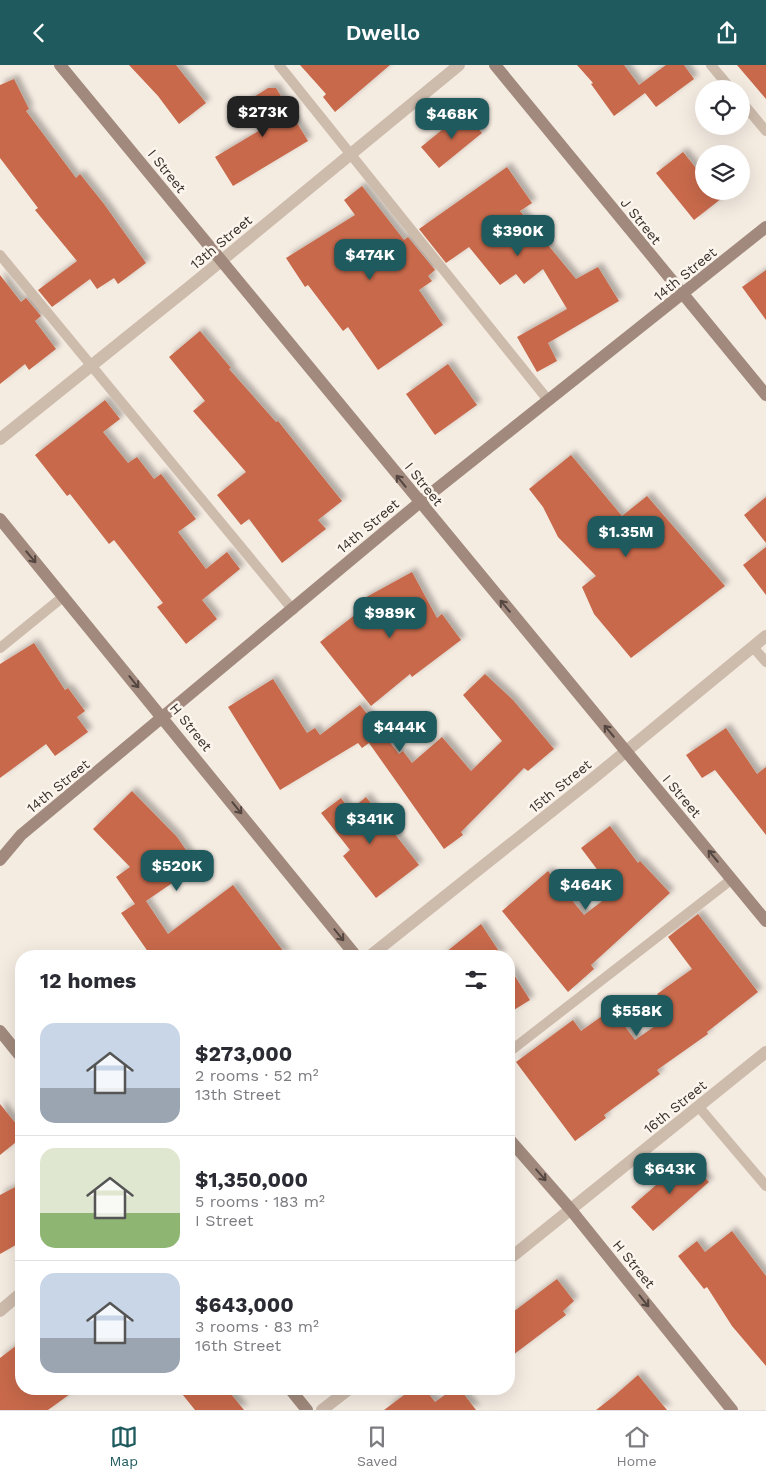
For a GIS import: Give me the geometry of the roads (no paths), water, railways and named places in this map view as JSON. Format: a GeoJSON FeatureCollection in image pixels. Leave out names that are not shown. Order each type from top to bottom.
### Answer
{"type":"FeatureCollection","features":[{"type":"Feature","properties":{"kind":"main road","name":"I Street"},"geometry":{"type":"LineString","coordinates":[[60,65],[419,503],[766,921]]}},
{"type":"Feature","properties":{"kind":"main road","name":"J Street"},"geometry":{"type":"LineString","coordinates":[[494,65],[766,395]]}},
{"type":"Feature","properties":{"kind":"main road","name":"14th Street"},"geometry":{"type":"LineString","coordinates":[[0,860],[21,835],[164,718],[419,503],[766,227]]}},
{"type":"Feature","properties":{"kind":"main road","name":"H Street"},"geometry":{"type":"LineString","coordinates":[[0,519],[351,950]]}},
{"type":"Feature","properties":{"kind":"main road"},"geometry":{"type":"LineString","coordinates":[[0,1031],[15,1050]]}},
{"type":"Feature","properties":{"kind":"main road","name":"H Street"},"geometry":{"type":"LineString","coordinates":[[515,1146],[571,1210],[732,1410]]}},
{"type":"Feature","properties":{"kind":"main road"},"geometry":{"type":"LineString","coordinates":[[295,1395],[307,1410]]}},
{"type":"Feature","properties":{"kind":"street","name":"13th Street"},"geometry":{"type":"LineString","coordinates":[[0,439],[222,261],[459,65]]}},
{"type":"Feature","properties":{"kind":"street","name":"15th Street"},"geometry":{"type":"LineString","coordinates":[[377,950],[766,635]]}},
{"type":"Feature","properties":{"kind":"street","name":"16th Street"},"geometry":{"type":"LineString","coordinates":[[515,1254],[766,1051]]}},
{"type":"Feature","properties":{"kind":"street"},"geometry":{"type":"LineString","coordinates":[[0,1311],[15,1298]]}},
{"type":"Feature","properties":{"kind":"street"},"geometry":{"type":"LineString","coordinates":[[322,1410],[341,1395]]}},
{"type":"Feature","properties":{"kind":"lane"},"geometry":{"type":"LineString","coordinates":[[279,65],[548,400]]}},
{"type":"Feature","properties":{"kind":"lane"},"geometry":{"type":"LineString","coordinates":[[711,65],[724,80]]}},
{"type":"Feature","properties":{"kind":"lane"},"geometry":{"type":"LineString","coordinates":[[750,112],[766,131]]}},
{"type":"Feature","properties":{"kind":"lane"},"geometry":{"type":"LineString","coordinates":[[0,255],[293,610]]}},
{"type":"Feature","properties":{"kind":"lane"},"geometry":{"type":"LineString","coordinates":[[0,648],[64,596]]}},
{"type":"Feature","properties":{"kind":"lane"},"geometry":{"type":"LineString","coordinates":[[753,647],[766,662]]}},
{"type":"Feature","properties":{"kind":"lane"},"geometry":{"type":"LineString","coordinates":[[515,1047],[732,879]]}},
{"type":"Feature","properties":{"kind":"lane"},"geometry":{"type":"LineString","coordinates":[[698,1107],[766,1186]]}}]}
